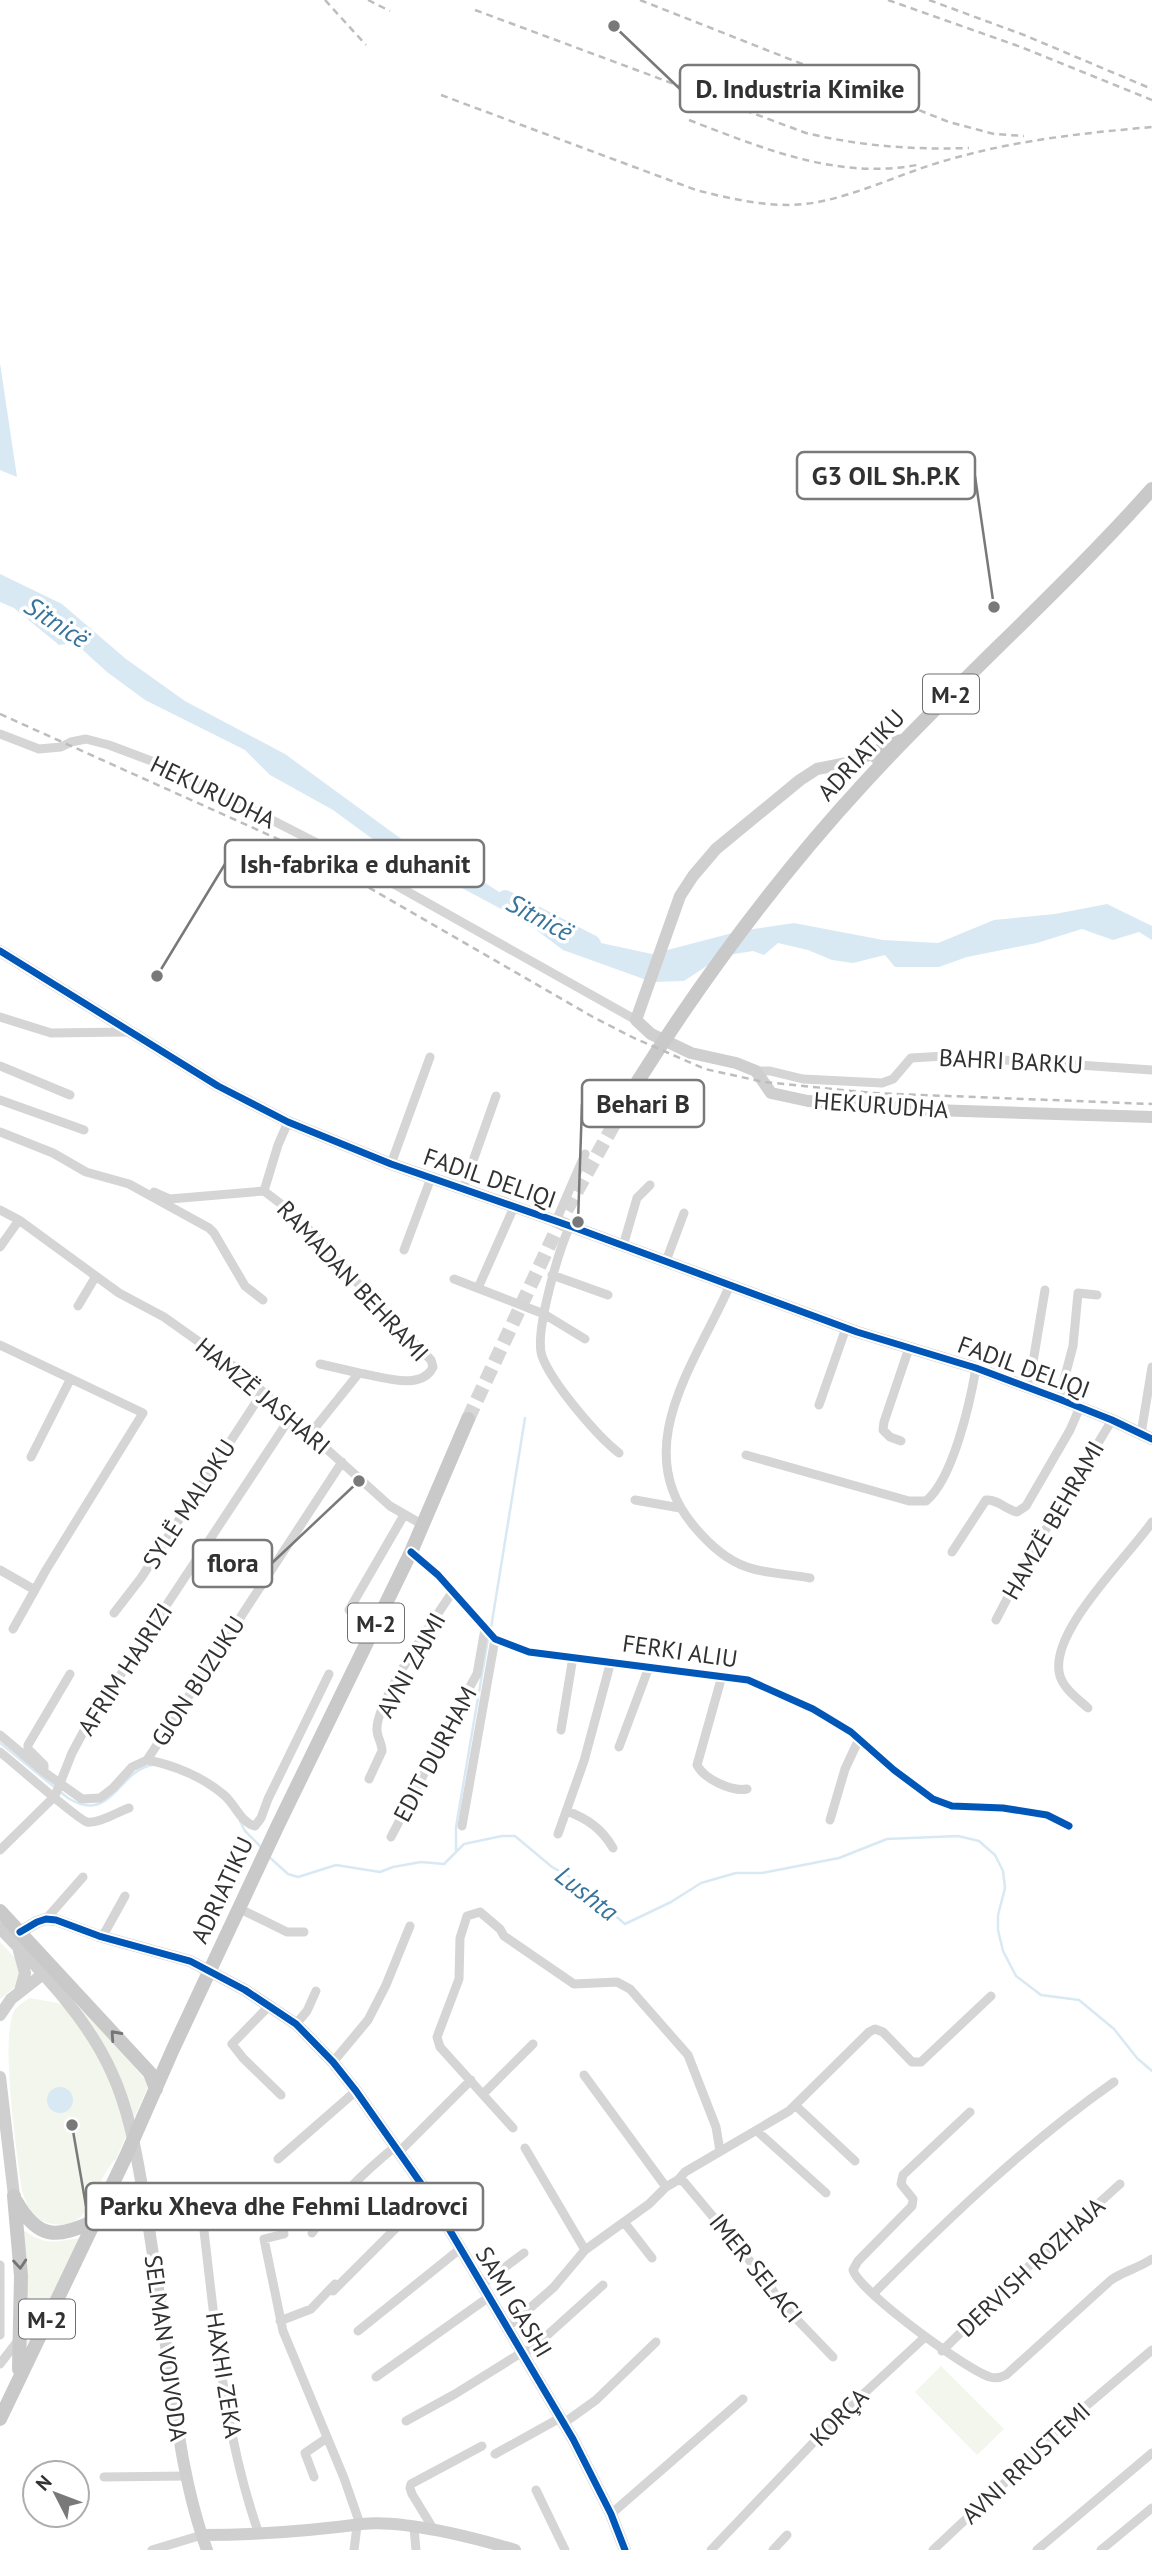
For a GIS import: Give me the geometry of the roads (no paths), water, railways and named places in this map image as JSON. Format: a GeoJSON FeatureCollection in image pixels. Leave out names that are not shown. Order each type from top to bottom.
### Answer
{"type":"FeatureCollection","features":[{"type":"Feature","properties":{"kind":"main road","name":"ADRIATIKU"},"geometry":{"type":"LineString","coordinates":[[638,1081],[674,1024],[758,906],[865,782],[875,760],[906,739],[1109,538],[1152,489]]}},
{"type":"Feature","properties":{"kind":"main road","name":"ADRIATIKU"},"geometry":{"type":"LineString","coordinates":[[0,2419],[96,2220],[278,1825],[411,1552],[468,1419]]}},
{"type":"Feature","properties":{"kind":"main road"},"geometry":{"type":"LineString","coordinates":[[0,1911],[141,2064],[155,2080],[156,2089]]}},
{"type":"Feature","properties":{"kind":"main road"},"geometry":{"type":"LineString","coordinates":[[141,2064],[158,2060],[173,2049]]}},
{"type":"Feature","properties":{"kind":"main road"},"geometry":{"type":"LineString","coordinates":[[14,2196],[30,2222],[47,2232],[69,2231],[96,2220]]}},
{"type":"Feature","properties":{"kind":"main road"},"geometry":{"type":"LineString","coordinates":[[14,2196],[21,2276],[19,2378]]}},
{"type":"Feature","properties":{"kind":"street","name":"HEKURUDHA"},"geometry":{"type":"LineString","coordinates":[[0,734],[39,749],[61,747],[86,739],[170,768],[360,865],[636,1020],[651,1034],[691,1053],[736,1063],[756,1071],[771,1093],[808,1101],[932,1110],[1152,1117]]}},
{"type":"Feature","properties":{"kind":"street"},"geometry":{"type":"LineString","coordinates":[[636,1020],[680,896],[716,849],[817,769],[875,760]]}},
{"type":"Feature","properties":{"kind":"street"},"geometry":{"type":"LineString","coordinates":[[847,763],[861,770],[865,782]]}},
{"type":"Feature","properties":{"kind":"street","name":"FADIL DELIQI"},"geometry":{"type":"LineString","coordinates":[[0,951],[127,1032],[218,1086],[288,1122],[391,1164],[570,1226],[846,1328],[976,1368],[1080,1407],[1147,1437]]}},
{"type":"Feature","properties":{"kind":"street"},"geometry":{"type":"LineString","coordinates":[[0,1017],[51,1033],[127,1032]]}},
{"type":"Feature","properties":{"kind":"street"},"geometry":{"type":"LineString","coordinates":[[391,1164],[430,1056]]}},
{"type":"Feature","properties":{"kind":"street","name":"BAHRI BARKU"},"geometry":{"type":"LineString","coordinates":[[756,1071],[770,1071],[803,1079],[882,1083],[893,1079],[911,1058],[945,1056],[1152,1070]]}},
{"type":"Feature","properties":{"kind":"street"},"geometry":{"type":"LineString","coordinates":[[0,1066],[70,1095]]}},
{"type":"Feature","properties":{"kind":"street"},"geometry":{"type":"LineString","coordinates":[[463,1189],[496,1096]]}},
{"type":"Feature","properties":{"kind":"street"},"geometry":{"type":"LineString","coordinates":[[0,1100],[84,1130]]}},
{"type":"Feature","properties":{"kind":"street","name":"RAMADAN BEHRAMI"},"geometry":{"type":"LineString","coordinates":[[288,1122],[264,1191],[317,1237],[377,1305],[431,1360],[433,1367],[425,1378],[412,1381],[320,1364]]}},
{"type":"Feature","properties":{"kind":"street"},"geometry":{"type":"LineString","coordinates":[[0,1132],[53,1153],[86,1171],[170,1199],[264,1191]]}},
{"type":"Feature","properties":{"kind":"street"},"geometry":{"type":"LineString","coordinates":[[556,1221],[585,1154]]}},
{"type":"Feature","properties":{"kind":"street","name":"FADIL DELIQI"},"geometry":{"type":"LineString","coordinates":[[404,1250],[431,1178]]}},
{"type":"Feature","properties":{"kind":"street"},"geometry":{"type":"LineString","coordinates":[[130,1184],[212,1230],[245,1286],[263,1300]]}},
{"type":"Feature","properties":{"kind":"street"},"geometry":{"type":"LineString","coordinates":[[623,1246],[637,1198],[650,1185]]}},
{"type":"Feature","properties":{"kind":"street"},"geometry":{"type":"LineString","coordinates":[[478,1288],[514,1207]]}},
{"type":"Feature","properties":{"kind":"street","name":"HAMZË JASHARI"},"geometry":{"type":"LineString","coordinates":[[0,1210],[19,1220],[96,1276],[209,1348],[240,1371],[390,1506],[423,1525]]}},
{"type":"Feature","properties":{"kind":"street"},"geometry":{"type":"LineString","coordinates":[[666,1261],[684,1213]]}},
{"type":"Feature","properties":{"kind":"street"},"geometry":{"type":"LineString","coordinates":[[0,1247],[19,1220]]}},
{"type":"Feature","properties":{"kind":"street"},"geometry":{"type":"LineString","coordinates":[[570,1226],[555,1260],[544,1314],[541,1354],[586,1420],[606,1443],[619,1453]]}},
{"type":"Feature","properties":{"kind":"street"},"geometry":{"type":"LineString","coordinates":[[552,1275],[608,1295]]}},
{"type":"Feature","properties":{"kind":"street"},"geometry":{"type":"LineString","coordinates":[[78,1306],[96,1276]]}},
{"type":"Feature","properties":{"kind":"street"},"geometry":{"type":"LineString","coordinates":[[454,1279],[544,1314],[585,1339]]}},
{"type":"Feature","properties":{"kind":"street"},"geometry":{"type":"LineString","coordinates":[[730,1285],[678,1395],[664,1450],[667,1478],[680,1508],[722,1553],[750,1568],[810,1578]]}},
{"type":"Feature","properties":{"kind":"street","name":"FADIL DELIQI"},"geometry":{"type":"LineString","coordinates":[[1027,1387],[1045,1290]]}},
{"type":"Feature","properties":{"kind":"street"},"geometry":{"type":"LineString","coordinates":[[1059,1399],[1073,1346],[1078,1293],[1097,1295]]}},
{"type":"Feature","properties":{"kind":"street"},"geometry":{"type":"LineString","coordinates":[[819,1405],[846,1328]]}},
{"type":"Feature","properties":{"kind":"street"},"geometry":{"type":"LineString","coordinates":[[0,1345],[142,1413],[13,1629]]}},
{"type":"Feature","properties":{"kind":"street"},"geometry":{"type":"LineString","coordinates":[[901,1441],[890,1437],[883,1430],[909,1348]]}},
{"type":"Feature","properties":{"kind":"street"},"geometry":{"type":"LineString","coordinates":[[1147,1437],[1152,1367]]}},
{"type":"Feature","properties":{"kind":"street"},"geometry":{"type":"LineString","coordinates":[[746,1455],[909,1501],[926,1501],[937,1489],[962,1429],[976,1368]]}},
{"type":"Feature","properties":{"kind":"street"},"geometry":{"type":"LineString","coordinates":[[310,1434],[359,1373]]}},
{"type":"Feature","properties":{"kind":"street"},"geometry":{"type":"LineString","coordinates":[[31,1457],[70,1380]]}},
{"type":"Feature","properties":{"kind":"street","name":"SYLË MALOKU"},"geometry":{"type":"LineString","coordinates":[[114,1613],[141,1578],[262,1393]]}},
{"type":"Feature","properties":{"kind":"street"},"geometry":{"type":"LineString","coordinates":[[952,1552],[986,1500],[994,1501],[1013,1512],[1026,1506],[1070,1430],[1080,1407]]}},
{"type":"Feature","properties":{"kind":"street","name":"AFRIM HAJRIZI"},"geometry":{"type":"LineString","coordinates":[[0,1850],[55,1796],[72,1753],[115,1681],[290,1418]]}},
{"type":"Feature","properties":{"kind":"street","name":"HAMZË BEHRAMI"},"geometry":{"type":"LineString","coordinates":[[996,1620],[1035,1546],[1112,1420]]}},
{"type":"Feature","properties":{"kind":"street","name":"GJON BUZUKU"},"geometry":{"type":"LineString","coordinates":[[60,1784],[82,1799],[100,1798],[132,1768],[147,1760],[342,1462]]}},
{"type":"Feature","properties":{"kind":"street"},"geometry":{"type":"LineString","coordinates":[[635,1500],[680,1508]]}},
{"type":"Feature","properties":{"kind":"street"},"geometry":{"type":"LineString","coordinates":[[349,1610],[404,1515]]}},
{"type":"Feature","properties":{"kind":"street"},"geometry":{"type":"LineString","coordinates":[[1088,1708],[1065,1686],[1060,1677],[1059,1667],[1066,1638],[1077,1616],[1097,1589],[1152,1522]]}},
{"type":"Feature","properties":{"kind":"street","name":"FERKI ALIU"},"geometry":{"type":"LineString","coordinates":[[411,1552],[453,1591],[490,1634],[529,1652],[748,1680],[813,1709],[844,1727],[894,1770],[942,1804],[1003,1808],[1047,1815],[1069,1826]]}},
{"type":"Feature","properties":{"kind":"street"},"geometry":{"type":"LineString","coordinates":[[0,1570],[35,1590]]}},
{"type":"Feature","properties":{"kind":"street","name":"AVNI ZAJMI"},"geometry":{"type":"LineString","coordinates":[[369,1779],[383,1751],[376,1729],[391,1691],[421,1636],[453,1591]]}},
{"type":"Feature","properties":{"kind":"street"},"geometry":{"type":"LineString","coordinates":[[462,1826],[490,1634]]}},
{"type":"Feature","properties":{"kind":"street","name":"EDIT DURHAM"},"geometry":{"type":"LineString","coordinates":[[391,1837],[474,1683],[490,1634]]}},
{"type":"Feature","properties":{"kind":"street"},"geometry":{"type":"LineString","coordinates":[[561,1730],[573,1657]]}},
{"type":"Feature","properties":{"kind":"street"},"geometry":{"type":"LineString","coordinates":[[558,1835],[611,1661]]}},
{"type":"Feature","properties":{"kind":"street","name":"FERKI ALIU"},"geometry":{"type":"LineString","coordinates":[[619,1747],[649,1667]]}},
{"type":"Feature","properties":{"kind":"street","name":"AFRIM HAJRIZI"},"geometry":{"type":"LineString","coordinates":[[60,1784],[44,1772],[44,1765],[28,1749],[28,1745],[70,1674]]}},
{"type":"Feature","properties":{"kind":"street"},"geometry":{"type":"LineString","coordinates":[[147,1760],[200,1779],[224,1795],[236,1806],[244,1821],[255,1826],[329,1674]]}},
{"type":"Feature","properties":{"kind":"street","name":"FERKI ALIU"},"geometry":{"type":"LineString","coordinates":[[722,1676],[696,1765],[704,1774],[718,1782],[737,1790],[747,1789]]}},
{"type":"Feature","properties":{"kind":"street"},"geometry":{"type":"LineString","coordinates":[[0,1735],[44,1772]]}},
{"type":"Feature","properties":{"kind":"street"},"geometry":{"type":"LineString","coordinates":[[830,1820],[845,1769],[859,1739]]}},
{"type":"Feature","properties":{"kind":"street"},"geometry":{"type":"LineString","coordinates":[[0,1752],[79,1819],[90,1823],[129,1808]]}},
{"type":"Feature","properties":{"kind":"street"},"geometry":{"type":"LineString","coordinates":[[567,1811],[596,1826],[606,1836],[612,1849]]}},
{"type":"Feature","properties":{"kind":"street"},"geometry":{"type":"LineString","coordinates":[[20,1932],[46,1919],[83,1877]]}},
{"type":"Feature","properties":{"kind":"street"},"geometry":{"type":"LineString","coordinates":[[99,1936],[125,1896]]}},
{"type":"Feature","properties":{"kind":"street"},"geometry":{"type":"LineString","coordinates":[[240,1909],[287,1932],[304,1932]]}},
{"type":"Feature","properties":{"kind":"street"},"geometry":{"type":"LineString","coordinates":[[513,2128],[440,2047],[437,2037],[459,1979],[461,1927],[467,1916],[480,1912],[500,1929],[505,1937],[574,1984],[617,1982],[630,1989],[688,2055],[716,2127],[720,2151]]}},
{"type":"Feature","properties":{"kind":"street","name":"SAMI GASHI"},"geometry":{"type":"LineString","coordinates":[[46,1919],[190,1961],[223,1977],[296,2024],[333,2062],[429,2195],[562,2420],[611,2514],[625,2550]]}},
{"type":"Feature","properties":{"kind":"street"},"geometry":{"type":"LineString","coordinates":[[333,2062],[368,2020],[410,1926]]}},
{"type":"Feature","properties":{"kind":"street","name":"SELMAN VOJVODA"},"geometry":{"type":"LineString","coordinates":[[0,1928],[43,1974],[90,2034],[111,2071],[128,2118],[142,2187],[186,2476],[207,2550]]}},
{"type":"Feature","properties":{"kind":"street"},"geometry":{"type":"LineString","coordinates":[[18,1947],[25,1973],[19,1992]]}},
{"type":"Feature","properties":{"kind":"street"},"geometry":{"type":"LineString","coordinates":[[0,2015],[19,1992],[43,1974]]}},
{"type":"Feature","properties":{"kind":"street"},"geometry":{"type":"LineString","coordinates":[[296,2024],[307,2011],[316,1991]]}},
{"type":"Feature","properties":{"kind":"street"},"geometry":{"type":"LineString","coordinates":[[506,2326],[554,2287],[585,2250],[649,2204],[685,2172],[757,2131],[795,2105],[869,2032],[875,2029],[883,2032],[908,2059],[916,2064],[921,2063],[990,1996]]}},
{"type":"Feature","properties":{"kind":"street"},"geometry":{"type":"LineString","coordinates":[[270,2005],[232,2044],[281,2095]]}},
{"type":"Feature","properties":{"kind":"street"},"geometry":{"type":"LineString","coordinates":[[483,2094],[534,2044]]}},
{"type":"Feature","properties":{"kind":"street"},"geometry":{"type":"LineString","coordinates":[[584,2076],[666,2188]]}},
{"type":"Feature","properties":{"kind":"street"},"geometry":{"type":"LineString","coordinates":[[0,2077],[14,2196]]}},
{"type":"Feature","properties":{"kind":"street"},"geometry":{"type":"LineString","coordinates":[[312,2233],[332,2205],[365,2171],[398,2149],[471,2080]]}},
{"type":"Feature","properties":{"kind":"street"},"geometry":{"type":"LineString","coordinates":[[874,2293],[921,2245],[1044,2135],[1114,2082]]}},
{"type":"Feature","properties":{"kind":"street"},"geometry":{"type":"LineString","coordinates":[[278,2159],[356,2091]]}},
{"type":"Feature","properties":{"kind":"street"},"geometry":{"type":"LineString","coordinates":[[795,2105],[855,2161]]}},
{"type":"Feature","properties":{"kind":"street"},"geometry":{"type":"LineString","coordinates":[[970,2112],[903,2175],[901,2184],[913,2199],[912,2206],[854,2266],[853,2273],[942,2351],[985,2375],[998,2378],[1006,2375],[1111,2280],[1152,2259]]}},
{"type":"Feature","properties":{"kind":"street"},"geometry":{"type":"LineString","coordinates":[[757,2131],[826,2193]]}},
{"type":"Feature","properties":{"kind":"street"},"geometry":{"type":"LineString","coordinates":[[525,2148],[585,2250]]}},
{"type":"Feature","properties":{"kind":"street","name":"IMER SELACI"},"geometry":{"type":"LineString","coordinates":[[678,2180],[684,2182],[716,2218],[793,2317],[833,2357]]}},
{"type":"Feature","properties":{"kind":"street","name":"DERVISH ROZHAJA"},"geometry":{"type":"LineString","coordinates":[[942,2351],[1019,2275],[1119,2184]]}},
{"type":"Feature","properties":{"kind":"street"},"geometry":{"type":"LineString","coordinates":[[268,2193],[285,2234],[264,2239],[280,2321],[355,2504],[358,2525],[354,2550]]}},
{"type":"Feature","properties":{"kind":"street"},"geometry":{"type":"LineString","coordinates":[[280,2321],[311,2309],[429,2195]]}},
{"type":"Feature","properties":{"kind":"street","name":"HAXHI ZEKA"},"geometry":{"type":"LineString","coordinates":[[202,2214],[227,2404],[259,2533]]}},
{"type":"Feature","properties":{"kind":"street"},"geometry":{"type":"LineString","coordinates":[[624,2222],[652,2258]]}},
{"type":"Feature","properties":{"kind":"street"},"geometry":{"type":"LineString","coordinates":[[358,2331],[460,2249]]}},
{"type":"Feature","properties":{"kind":"street","name":"SAMI GASHI"},"geometry":{"type":"LineString","coordinates":[[481,2284],[524,2253]]}},
{"type":"Feature","properties":{"kind":"street"},"geometry":{"type":"LineString","coordinates":[[0,2265],[0,2335]]}},
{"type":"Feature","properties":{"kind":"street"},"geometry":{"type":"LineString","coordinates":[[406,2421],[521,2353],[529,2351],[603,2286]]}},
{"type":"Feature","properties":{"kind":"street"},"geometry":{"type":"LineString","coordinates":[[376,2377],[489,2297]]}},
{"type":"Feature","properties":{"kind":"street"},"geometry":{"type":"LineString","coordinates":[[0,2364],[21,2337]]}},
{"type":"Feature","properties":{"kind":"street","name":"KORÇA"},"geometry":{"type":"LineString","coordinates":[[711,2550],[831,2424],[925,2337]]}},
{"type":"Feature","properties":{"kind":"street"},"geometry":{"type":"LineString","coordinates":[[495,2454],[596,2400],[656,2342]]}},
{"type":"Feature","properties":{"kind":"street","name":"AVNI RRUSTEMI"},"geometry":{"type":"LineString","coordinates":[[933,2550],[1012,2476],[1020,2462],[1152,2350]]}},
{"type":"Feature","properties":{"kind":"street"},"geometry":{"type":"LineString","coordinates":[[611,2514],[743,2399]]}},
{"type":"Feature","properties":{"kind":"street"},"geometry":{"type":"LineString","coordinates":[[314,2477],[305,2453],[327,2438]]}},
{"type":"Feature","properties":{"kind":"street"},"geometry":{"type":"LineString","coordinates":[[434,2530],[412,2494],[411,2484],[482,2446]]}},
{"type":"Feature","properties":{"kind":"street"},"geometry":{"type":"LineString","coordinates":[[1037,2550],[1152,2453]]}},
{"type":"Feature","properties":{"kind":"street","name":"SELMAN VOJVODA"},"geometry":{"type":"LineString","coordinates":[[104,2477],[186,2476]]}},
{"type":"Feature","properties":{"kind":"street"},"geometry":{"type":"LineString","coordinates":[[536,2490],[565,2550]]}},
{"type":"Feature","properties":{"kind":"street"},"geometry":{"type":"LineString","coordinates":[[1101,2550],[1152,2508]]}},
{"type":"Feature","properties":{"kind":"street"},"geometry":{"type":"LineString","coordinates":[[152,2550],[202,2535],[313,2532],[358,2525],[434,2530],[515,2550]]}},
{"type":"Feature","properties":{"kind":"street"},"geometry":{"type":"LineString","coordinates":[[414,2528],[416,2550]]}},
{"type":"Feature","properties":{"kind":"street"},"geometry":{"type":"LineString","coordinates":[[774,2550],[787,2535]]}},
{"type":"Feature","properties":{"kind":"water"},"geometry":{"type":"Polygon","coordinates":[[[0,363],[17,477],[0,470],[0,363]]]}},
{"type":"Feature","properties":{"kind":"water"},"geometry":{"type":"Polygon","coordinates":[[[0,574],[62,604],[126,659],[185,701],[285,754],[411,846],[458,866],[555,927],[592,941],[652,954],[740,931],[794,923],[883,940],[938,943],[994,920],[1055,914],[1107,904],[1152,926],[1152,940],[1139,932],[1113,940],[1082,929],[1037,943],[967,957],[939,967],[895,967],[885,955],[853,963],[832,960],[808,950],[778,943],[764,955],[753,951],[722,956],[684,981],[652,982],[563,950],[527,923],[378,843],[333,810],[270,775],[245,750],[145,700],[107,672],[75,643],[59,645],[14,608],[0,602],[0,574]]]}},
{"type":"Feature","properties":{"kind":"water"},"geometry":{"type":"Polygon","coordinates":[[[60,2087],[69,2091],[73,2100],[69,2109],[60,2113],[51,2109],[47,2100],[51,2091],[60,2087]]]}},
{"type":"Feature","properties":{"kind":"waterway","name":"Sitnicë"},"geometry":{"type":"LineString","coordinates":[[505,899],[592,944]]}},
{"type":"Feature","properties":{"kind":"waterway"},"geometry":{"type":"LineString","coordinates":[[491,1628],[525,1418]]}},
{"type":"Feature","properties":{"kind":"waterway"},"geometry":{"type":"LineString","coordinates":[[456,1850],[456,1827],[488,1639]]}},
{"type":"Feature","properties":{"kind":"waterway","name":"Lushta"},"geometry":{"type":"LineString","coordinates":[[0,1743],[68,1798],[83,1805],[105,1801],[140,1769],[152,1765]]}},
{"type":"Feature","properties":{"kind":"waterway","name":"Lushta"},"geometry":{"type":"LineString","coordinates":[[240,1821],[245,1831],[262,1848]]}},
{"type":"Feature","properties":{"kind":"waterway","name":"Lushta"},"geometry":{"type":"LineString","coordinates":[[268,1856],[288,1874],[298,1877],[336,1865],[380,1872],[421,1862],[444,1864],[464,1844],[515,1836],[552,1867],[584,1885],[625,1924],[671,1902],[701,1883],[736,1873],[762,1873],[839,1858],[887,1839],[958,1836],[979,1841],[995,1855],[1003,1871],[1005,1888],[998,1915],[998,1930],[1003,1951],[1016,1976],[1041,1995],[1079,2000],[1114,2029],[1137,2058],[1152,2071]]}},
{"type":"Feature","properties":{"kind":"tunnel"},"geometry":{"type":"LineString","coordinates":[[468,1419],[563,1216],[638,1081]]}},
{"type":"Feature","properties":{"kind":"railway"},"geometry":{"type":"LineString","coordinates":[[325,0],[366,45]]}},
{"type":"Feature","properties":{"kind":"railway"},"geometry":{"type":"LineString","coordinates":[[368,0],[390,11]]}},
{"type":"Feature","properties":{"kind":"railway"},"geometry":{"type":"LineString","coordinates":[[640,0],[949,122],[994,134],[1024,136]]}},
{"type":"Feature","properties":{"kind":"railway"},"geometry":{"type":"LineString","coordinates":[[888,0],[1021,47],[1152,100]]}},
{"type":"Feature","properties":{"kind":"railway"},"geometry":{"type":"LineString","coordinates":[[929,0],[1024,35],[1152,89]]}},
{"type":"Feature","properties":{"kind":"railway"},"geometry":{"type":"LineString","coordinates":[[475,10],[806,133],[887,146],[969,148]]}},
{"type":"Feature","properties":{"kind":"railway"},"geometry":{"type":"LineString","coordinates":[[441,95],[696,190],[741,200],[788,205],[835,198],[976,152],[1026,142],[1152,127]]}},
{"type":"Feature","properties":{"kind":"railway"},"geometry":{"type":"LineString","coordinates":[[689,120],[744,141],[800,159],[829,165],[887,169],[917,165]]}},
{"type":"Feature","properties":{"kind":"railway"},"geometry":{"type":"LineString","coordinates":[[0,714],[309,853],[593,1017],[705,1069],[764,1082],[872,1093],[1152,1104]]}},
{"type":"Feature","properties":{"kind":"place","name":"D. Industria Kimike"},"geometry":{"type":"Point","coordinates":[614,26]}},
{"type":"Feature","properties":{"kind":"place","name":"G3 OIL Sh.P.K"},"geometry":{"type":"Point","coordinates":[994,607]}},
{"type":"Feature","properties":{"kind":"place","name":"Ish-fabrika e duhanit"},"geometry":{"type":"Point","coordinates":[157,976]}},
{"type":"Feature","properties":{"kind":"place","name":"Behari B"},"geometry":{"type":"Point","coordinates":[578,1222]}},
{"type":"Feature","properties":{"kind":"place","name":"flora"},"geometry":{"type":"Point","coordinates":[359,1481]}},
{"type":"Feature","properties":{"kind":"place","name":"Parku Xheva dhe Fehmi Lladrovci"},"geometry":{"type":"Point","coordinates":[72,2125]}}]}
